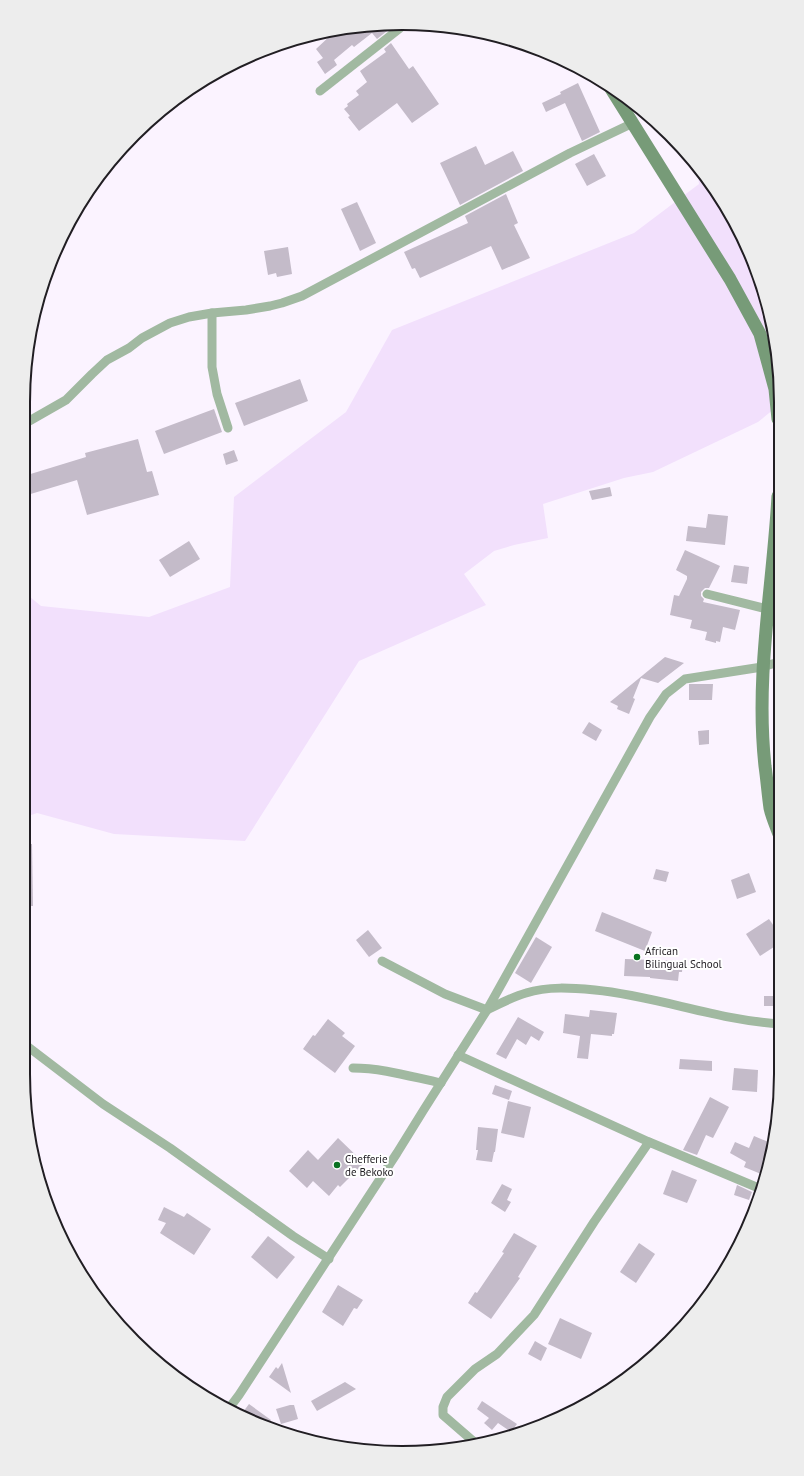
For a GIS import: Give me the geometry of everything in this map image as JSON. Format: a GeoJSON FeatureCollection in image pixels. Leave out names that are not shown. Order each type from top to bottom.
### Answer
{"type":"FeatureCollection","features":[{"type":"Feature","properties":{"kind":"main road"},"geometry":{"type":"LineString","coordinates":[[618,100],[730,279],[760,334],[773,382]]}},
{"type":"Feature","properties":{"kind":"main road"},"geometry":{"type":"LineString","coordinates":[[774,553],[762,667],[762,738],[770,810],[774,821]]}},
{"type":"Feature","properties":{"kind":"street"},"geometry":{"type":"LineString","coordinates":[[320,91],[397,30]]}},
{"type":"Feature","properties":{"kind":"street"},"geometry":{"type":"LineString","coordinates":[[30,421],[66,400],[107,360],[129,348],[142,338],[170,323],[190,317],[212,313],[270,306],[302,296],[583,146],[633,123]]}},
{"type":"Feature","properties":{"kind":"street"},"geometry":{"type":"LineString","coordinates":[[212,313],[212,366],[217,394],[228,428]]}},
{"type":"Feature","properties":{"kind":"street"},"geometry":{"type":"LineString","coordinates":[[707,594],[767,609]]}},
{"type":"Feature","properties":{"kind":"street"},"geometry":{"type":"LineString","coordinates":[[232,1405],[328,1260],[487,1010],[650,716],[666,694],[685,680],[762,667],[774,663]]}},
{"type":"Feature","properties":{"kind":"street"},"geometry":{"type":"LineString","coordinates":[[382,961],[445,994],[487,1010],[526,993],[552,988],[574,988],[617,992],[733,1018],[774,1023]]}},
{"type":"Feature","properties":{"kind":"street"},"geometry":{"type":"LineString","coordinates":[[30,1048],[103,1104],[170,1148],[292,1236],[328,1260]]}},
{"type":"Feature","properties":{"kind":"street"},"geometry":{"type":"LineString","coordinates":[[458,1054],[649,1142],[756,1187]]}},
{"type":"Feature","properties":{"kind":"street"},"geometry":{"type":"LineString","coordinates":[[353,1068],[368,1068],[386,1071],[440,1084]]}},
{"type":"Feature","properties":{"kind":"street"},"geometry":{"type":"LineString","coordinates":[[471,1440],[443,1415],[443,1407],[447,1398],[475,1369],[497,1354],[534,1315],[594,1222],[649,1142]]}},
{"type":"Feature","properties":{"kind":"shaded area"},"geometry":{"type":"Polygon","coordinates":[[[698,178],[711,195],[736,237],[754,282],[767,329],[771,353],[774,409],[758,422],[653,472],[624,478],[543,504],[548,538],[494,551],[464,574],[486,605],[359,661],[245,841],[114,834],[37,813],[30,816],[30,597],[41,606],[149,617],[230,587],[234,497],[346,412],[392,330],[634,233],[699,184],[698,178]]]}},
{"type":"Feature","properties":{"kind":"building"},"geometry":{"type":"Polygon","coordinates":[[[387,31],[377,39],[372,33],[354,47],[352,45],[334,60],[337,65],[325,74],[317,62],[323,58],[316,49],[329,37],[353,33],[387,31]]]}},
{"type":"Feature","properties":{"kind":"building"},"geometry":{"type":"Polygon","coordinates":[[[391,43],[409,69],[413,66],[439,104],[412,123],[397,103],[359,131],[348,117],[350,116],[344,109],[348,106],[347,104],[359,95],[356,91],[367,82],[360,71],[386,52],[384,49],[391,43]]]}},
{"type":"Feature","properties":{"kind":"building"},"geometry":{"type":"Polygon","coordinates":[[[578,83],[600,132],[582,141],[565,103],[546,112],[542,103],[561,94],[560,92],[578,83]]]}},
{"type":"Feature","properties":{"kind":"building"},"geometry":{"type":"Polygon","coordinates":[[[476,146],[485,165],[513,151],[523,171],[460,205],[440,163],[476,146]]]}},
{"type":"Feature","properties":{"kind":"building"},"geometry":{"type":"Polygon","coordinates":[[[594,154],[606,176],[587,186],[575,164],[594,154]]]}},
{"type":"Feature","properties":{"kind":"building"},"geometry":{"type":"Polygon","coordinates":[[[506,194],[518,223],[514,225],[530,258],[502,270],[491,246],[420,278],[415,268],[412,269],[404,252],[468,223],[465,216],[506,194]]]}},
{"type":"Feature","properties":{"kind":"building"},"geometry":{"type":"Polygon","coordinates":[[[357,202],[376,243],[360,251],[341,209],[357,202]]]}},
{"type":"Feature","properties":{"kind":"building"},"geometry":{"type":"Polygon","coordinates":[[[288,247],[292,274],[277,277],[276,273],[268,275],[264,251],[288,247]]]}},
{"type":"Feature","properties":{"kind":"building"},"geometry":{"type":"Polygon","coordinates":[[[300,379],[308,401],[244,426],[235,403],[300,379]]]}},
{"type":"Feature","properties":{"kind":"building"},"geometry":{"type":"Polygon","coordinates":[[[214,409],[222,432],[164,454],[155,431],[214,409]]]}},
{"type":"Feature","properties":{"kind":"building"},"geometry":{"type":"Polygon","coordinates":[[[138,439],[147,472],[152,471],[159,495],[87,515],[77,480],[30,494],[30,474],[86,457],[85,453],[138,439]]]}},
{"type":"Feature","properties":{"kind":"building"},"geometry":{"type":"Polygon","coordinates":[[[234,450],[238,461],[226,465],[223,454],[234,450]]]}},
{"type":"Feature","properties":{"kind":"building"},"geometry":{"type":"Polygon","coordinates":[[[610,487],[612,496],[592,500],[589,491],[610,487]]]}},
{"type":"Feature","properties":{"kind":"building"},"geometry":{"type":"Polygon","coordinates":[[[708,514],[728,516],[725,545],[686,541],[688,526],[706,528],[708,514]]]}},
{"type":"Feature","properties":{"kind":"building"},"geometry":{"type":"Polygon","coordinates":[[[189,541],[200,559],[170,577],[159,560],[189,541]]]}},
{"type":"Feature","properties":{"kind":"building"},"geometry":{"type":"Polygon","coordinates":[[[685,550],[720,566],[709,588],[705,588],[701,592],[701,596],[704,599],[703,602],[740,610],[735,630],[723,627],[720,642],[716,641],[716,643],[705,640],[707,632],[690,628],[692,620],[670,615],[674,595],[679,596],[687,579],[687,576],[676,570],[685,550]]]}},
{"type":"Feature","properties":{"kind":"building"},"geometry":{"type":"Polygon","coordinates":[[[734,565],[749,567],[747,584],[731,582],[734,565]]]}},
{"type":"Feature","properties":{"kind":"building"},"geometry":{"type":"Polygon","coordinates":[[[665,657],[684,663],[658,683],[641,678],[633,698],[635,699],[629,714],[617,709],[618,706],[610,702],[665,657]]]}},
{"type":"Feature","properties":{"kind":"building"},"geometry":{"type":"Polygon","coordinates":[[[689,684],[713,684],[712,700],[689,700],[689,684]]]}},
{"type":"Feature","properties":{"kind":"building"},"geometry":{"type":"Polygon","coordinates":[[[589,722],[602,730],[596,741],[582,733],[589,722]]]}},
{"type":"Feature","properties":{"kind":"building"},"geometry":{"type":"Polygon","coordinates":[[[709,730],[709,744],[699,745],[698,731],[709,730]]]}},
{"type":"Feature","properties":{"kind":"building"},"geometry":{"type":"Polygon","coordinates":[[[30,844],[32,844],[33,906],[30,906],[30,844]]]}},
{"type":"Feature","properties":{"kind":"building"},"geometry":{"type":"Polygon","coordinates":[[[656,869],[669,872],[666,882],[653,879],[656,869]]]}},
{"type":"Feature","properties":{"kind":"building"},"geometry":{"type":"Polygon","coordinates":[[[749,873],[756,892],[737,899],[731,880],[749,873]]]}},
{"type":"Feature","properties":{"kind":"building"},"geometry":{"type":"Polygon","coordinates":[[[602,912],[652,932],[645,951],[595,931],[602,912]]]}},
{"type":"Feature","properties":{"kind":"building"},"geometry":{"type":"Polygon","coordinates":[[[769,919],[774,926],[774,947],[760,956],[746,934],[769,919]]]}},
{"type":"Feature","properties":{"kind":"building"},"geometry":{"type":"Polygon","coordinates":[[[368,930],[382,948],[369,957],[356,940],[368,930]]]}},
{"type":"Feature","properties":{"kind":"building"},"geometry":{"type":"Polygon","coordinates":[[[536,937],[552,947],[531,983],[515,973],[536,937]]]}},
{"type":"Feature","properties":{"kind":"building"},"geometry":{"type":"Polygon","coordinates":[[[625,959],[683,961],[682,972],[679,972],[678,981],[650,977],[624,976],[625,959]]]}},
{"type":"Feature","properties":{"kind":"building"},"geometry":{"type":"Polygon","coordinates":[[[764,996],[774,996],[774,1006],[764,1006],[764,996]]]}},
{"type":"Feature","properties":{"kind":"building"},"geometry":{"type":"Polygon","coordinates":[[[590,1010],[617,1013],[614,1034],[612,1034],[612,1036],[591,1034],[588,1059],[577,1058],[580,1036],[563,1033],[565,1014],[589,1017],[590,1010]]]}},
{"type":"Feature","properties":{"kind":"building"},"geometry":{"type":"Polygon","coordinates":[[[518,1017],[544,1032],[539,1041],[531,1036],[526,1045],[517,1039],[506,1059],[496,1054],[518,1017]]]}},
{"type":"Feature","properties":{"kind":"building"},"geometry":{"type":"Polygon","coordinates":[[[328,1019],[345,1033],[342,1036],[355,1046],[335,1073],[303,1049],[313,1035],[315,1036],[328,1019]]]}},
{"type":"Feature","properties":{"kind":"building"},"geometry":{"type":"Polygon","coordinates":[[[680,1059],[712,1061],[712,1071],[679,1069],[680,1059]]]}},
{"type":"Feature","properties":{"kind":"building"},"geometry":{"type":"Polygon","coordinates":[[[734,1068],[758,1070],[757,1092],[732,1090],[734,1068]]]}},
{"type":"Feature","properties":{"kind":"building"},"geometry":{"type":"Polygon","coordinates":[[[495,1085],[512,1091],[509,1100],[492,1094],[495,1085]]]}},
{"type":"Feature","properties":{"kind":"building"},"geometry":{"type":"Polygon","coordinates":[[[710,1097],[729,1107],[713,1138],[706,1135],[697,1155],[683,1150],[710,1097]]]}},
{"type":"Feature","properties":{"kind":"building"},"geometry":{"type":"Polygon","coordinates":[[[508,1101],[531,1107],[524,1138],[501,1133],[508,1101]]]}},
{"type":"Feature","properties":{"kind":"building"},"geometry":{"type":"Polygon","coordinates":[[[478,1127],[498,1129],[492,1162],[476,1160],[478,1150],[476,1150],[478,1127]]]}},
{"type":"Feature","properties":{"kind":"building"},"geometry":{"type":"Polygon","coordinates":[[[754,1136],[768,1142],[760,1174],[744,1167],[746,1162],[730,1153],[735,1142],[749,1148],[754,1136]]]}},
{"type":"Feature","properties":{"kind":"building","name":"Chefferie de Bekoko"},"geometry":{"type":"Polygon","coordinates":[[[338,1138],[364,1163],[340,1187],[338,1185],[329,1196],[313,1181],[307,1188],[289,1171],[308,1150],[318,1160],[338,1138]]]}},
{"type":"Feature","properties":{"kind":"building"},"geometry":{"type":"Polygon","coordinates":[[[672,1170],[697,1180],[687,1203],[663,1194],[672,1170]]]}},
{"type":"Feature","properties":{"kind":"building"},"geometry":{"type":"Polygon","coordinates":[[[502,1184],[512,1189],[507,1200],[511,1202],[505,1212],[491,1203],[502,1184]]]}},
{"type":"Feature","properties":{"kind":"building"},"geometry":{"type":"Polygon","coordinates":[[[737,1185],[752,1192],[749,1200],[734,1195],[737,1185]]]}},
{"type":"Feature","properties":{"kind":"building"},"geometry":{"type":"Polygon","coordinates":[[[164,1207],[184,1217],[187,1213],[211,1229],[194,1255],[160,1233],[166,1223],[158,1220],[164,1207]]]}},
{"type":"Feature","properties":{"kind":"building"},"geometry":{"type":"Polygon","coordinates":[[[514,1233],[537,1246],[518,1277],[520,1278],[491,1319],[468,1303],[475,1292],[477,1293],[504,1253],[502,1252],[514,1233]]]}},
{"type":"Feature","properties":{"kind":"building"},"geometry":{"type":"Polygon","coordinates":[[[268,1236],[295,1257],[277,1279],[251,1257],[268,1236]]]}},
{"type":"Feature","properties":{"kind":"building"},"geometry":{"type":"Polygon","coordinates":[[[639,1243],[655,1254],[636,1283],[620,1272],[639,1243]]]}},
{"type":"Feature","properties":{"kind":"building"},"geometry":{"type":"Polygon","coordinates":[[[338,1285],[363,1300],[357,1309],[354,1308],[343,1326],[322,1312],[338,1285]]]}},
{"type":"Feature","properties":{"kind":"building"},"geometry":{"type":"Polygon","coordinates":[[[560,1318],[592,1333],[581,1359],[548,1344],[560,1318]]]}},
{"type":"Feature","properties":{"kind":"building"},"geometry":{"type":"Polygon","coordinates":[[[535,1341],[547,1348],[541,1361],[528,1354],[535,1341]]]}},
{"type":"Feature","properties":{"kind":"building"},"geometry":{"type":"Polygon","coordinates":[[[282,1363],[291,1393],[269,1377],[276,1367],[278,1369],[282,1363]]]}},
{"type":"Feature","properties":{"kind":"building"},"geometry":{"type":"Polygon","coordinates":[[[345,1382],[356,1389],[317,1411],[311,1401],[345,1382]]]}},
{"type":"Feature","properties":{"kind":"building"},"geometry":{"type":"Polygon","coordinates":[[[482,1401],[517,1424],[514,1428],[508,1430],[498,1423],[492,1430],[484,1423],[489,1418],[477,1409],[482,1401]]]}},
{"type":"Feature","properties":{"kind":"building"},"geometry":{"type":"Polygon","coordinates":[[[249,1404],[271,1420],[270,1422],[244,1411],[249,1404]]]}},
{"type":"Feature","properties":{"kind":"building"},"geometry":{"type":"Polygon","coordinates":[[[294,1405],[298,1419],[281,1424],[276,1409],[294,1405]]]}},
{"type":"Feature","properties":{"kind":"place","name":"African Bilingual School"},"geometry":{"type":"Point","coordinates":[637,957]}},
{"type":"Feature","properties":{"kind":"place","name":"Chefferie de Bekoko"},"geometry":{"type":"Point","coordinates":[337,1165]}}]}
